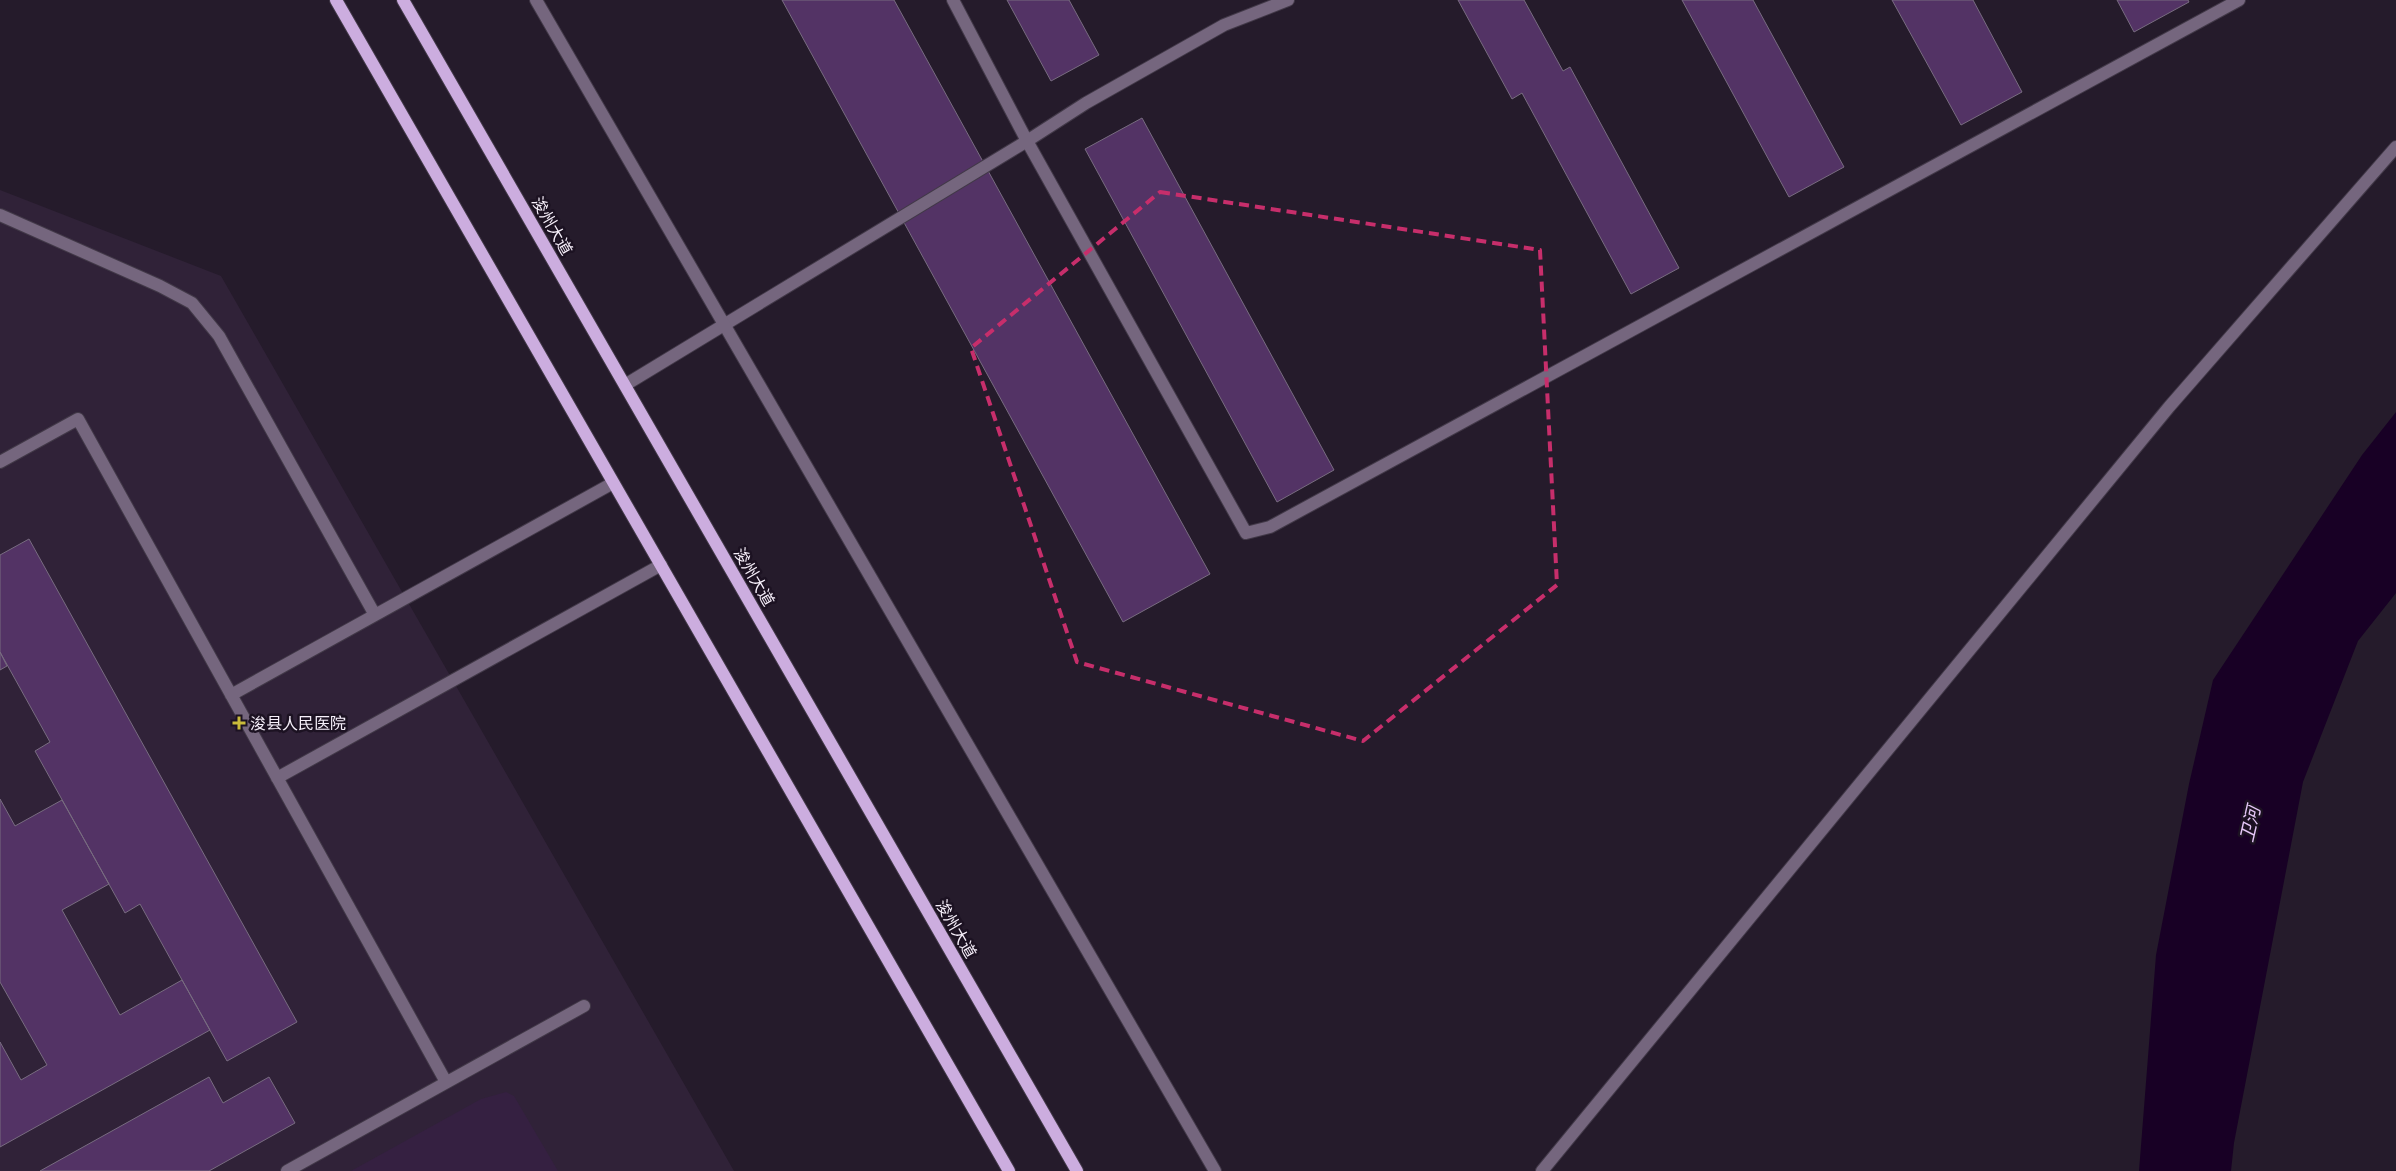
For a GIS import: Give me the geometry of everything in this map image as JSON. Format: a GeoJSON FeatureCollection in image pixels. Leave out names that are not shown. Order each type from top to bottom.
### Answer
{"type":"FeatureCollection","features":[{"type":"Feature","properties":{"kind":"main road"},"geometry":{"type":"LineString","coordinates":[[336,0],[1009,1171]]}},
{"type":"Feature","properties":{"kind":"main road","name":"浚州大道"},"geometry":{"type":"LineString","coordinates":[[403,0],[1077,1171]]}},
{"type":"Feature","properties":{"kind":"street"},"geometry":{"type":"LineString","coordinates":[[536,0],[1215,1171]]}},
{"type":"Feature","properties":{"kind":"street"},"geometry":{"type":"LineString","coordinates":[[953,0],[1027,141],[1246,533],[1270,528],[2239,0]]}},
{"type":"Feature","properties":{"kind":"street"},"geometry":{"type":"LineString","coordinates":[[625,385],[1027,141],[1086,103],[1224,25],[1288,0]]}},
{"type":"Feature","properties":{"kind":"street"},"geometry":{"type":"LineString","coordinates":[[1542,1171],[2169,407],[2396,147]]}},
{"type":"Feature","properties":{"kind":"street"},"geometry":{"type":"LineString","coordinates":[[0,215],[160,286],[192,303],[219,336],[375,616]]}},
{"type":"Feature","properties":{"kind":"street"},"geometry":{"type":"LineString","coordinates":[[0,462],[78,419],[446,1082]]}},
{"type":"Feature","properties":{"kind":"street"},"geometry":{"type":"LineString","coordinates":[[231,695],[613,483]]}},
{"type":"Feature","properties":{"kind":"street"},"geometry":{"type":"LineString","coordinates":[[277,778],[661,565]]}},
{"type":"Feature","properties":{"kind":"street"},"geometry":{"type":"LineString","coordinates":[[287,1171],[584,1006]]}},
{"type":"Feature","properties":{"kind":"highlighted area"},"geometry":{"type":"Polygon","coordinates":[[[1160,192],[1540,250],[1557,585],[1363,741],[1077,662],[971,348],[1160,192]]]}},
{"type":"Feature","properties":{"kind":"shaded area","name":"浚县人民医院"},"geometry":{"type":"Polygon","coordinates":[[[0,190],[221,276],[734,1171],[0,1171],[0,190]]]}},
{"type":"Feature","properties":{"kind":"shaded area"},"geometry":{"type":"Polygon","coordinates":[[[506,1092],[514,1096],[558,1171],[351,1171],[481,1099],[506,1092]]]}},
{"type":"Feature","properties":{"kind":"water","name":"卫河"},"geometry":{"type":"Polygon","coordinates":[[[2396,412],[2396,593],[2358,641],[2303,782],[2234,1143],[2231,1171],[2139,1171],[2156,955],[2189,784],[2213,680],[2362,455],[2396,412]]]}},
{"type":"Feature","properties":{"kind":"building"},"geometry":{"type":"Polygon","coordinates":[[[782,0],[894,0],[1210,574],[1123,622],[782,0]]]}},
{"type":"Feature","properties":{"kind":"building"},"geometry":{"type":"Polygon","coordinates":[[[1007,0],[1069,0],[1099,55],[1051,81],[1007,0]]]}},
{"type":"Feature","properties":{"kind":"building"},"geometry":{"type":"Polygon","coordinates":[[[1458,0],[1524,0],[1563,71],[1570,67],[1679,268],[1631,294],[1522,93],[1512,99],[1458,0]]]}},
{"type":"Feature","properties":{"kind":"building"},"geometry":{"type":"Polygon","coordinates":[[[1682,0],[1753,0],[1844,167],[1789,197],[1682,0]]]}},
{"type":"Feature","properties":{"kind":"building"},"geometry":{"type":"Polygon","coordinates":[[[1892,0],[1973,0],[2022,92],[1961,125],[1892,0]]]}},
{"type":"Feature","properties":{"kind":"building"},"geometry":{"type":"Polygon","coordinates":[[[2117,0],[2188,0],[2189,2],[2134,32],[2117,0]]]}},
{"type":"Feature","properties":{"kind":"building"},"geometry":{"type":"Polygon","coordinates":[[[1142,118],[1334,470],[1277,502],[1085,149],[1142,118]]]}},
{"type":"Feature","properties":{"kind":"building"},"geometry":{"type":"Polygon","coordinates":[[[29,539],[297,1022],[227,1061],[140,904],[125,913],[35,751],[50,742],[0,652],[0,555],[29,539]]]}},
{"type":"Feature","properties":{"kind":"building"},"geometry":{"type":"Polygon","coordinates":[[[0,652],[7,666],[0,670],[0,652]]]}},
{"type":"Feature","properties":{"kind":"building"},"geometry":{"type":"Polygon","coordinates":[[[0,799],[15,826],[62,800],[109,884],[62,910],[120,1015],[182,980],[210,1030],[0,1147],[0,1042],[21,1080],[47,1065],[0,982],[0,799]]]}},
{"type":"Feature","properties":{"kind":"building"},"geometry":{"type":"Polygon","coordinates":[[[209,1077],[223,1103],[269,1077],[295,1123],[209,1171],[40,1171],[209,1077]]]}},
{"type":"Feature","properties":{"kind":"place","name":"浚县人民医院"},"geometry":{"type":"Point","coordinates":[239,723]}}]}
